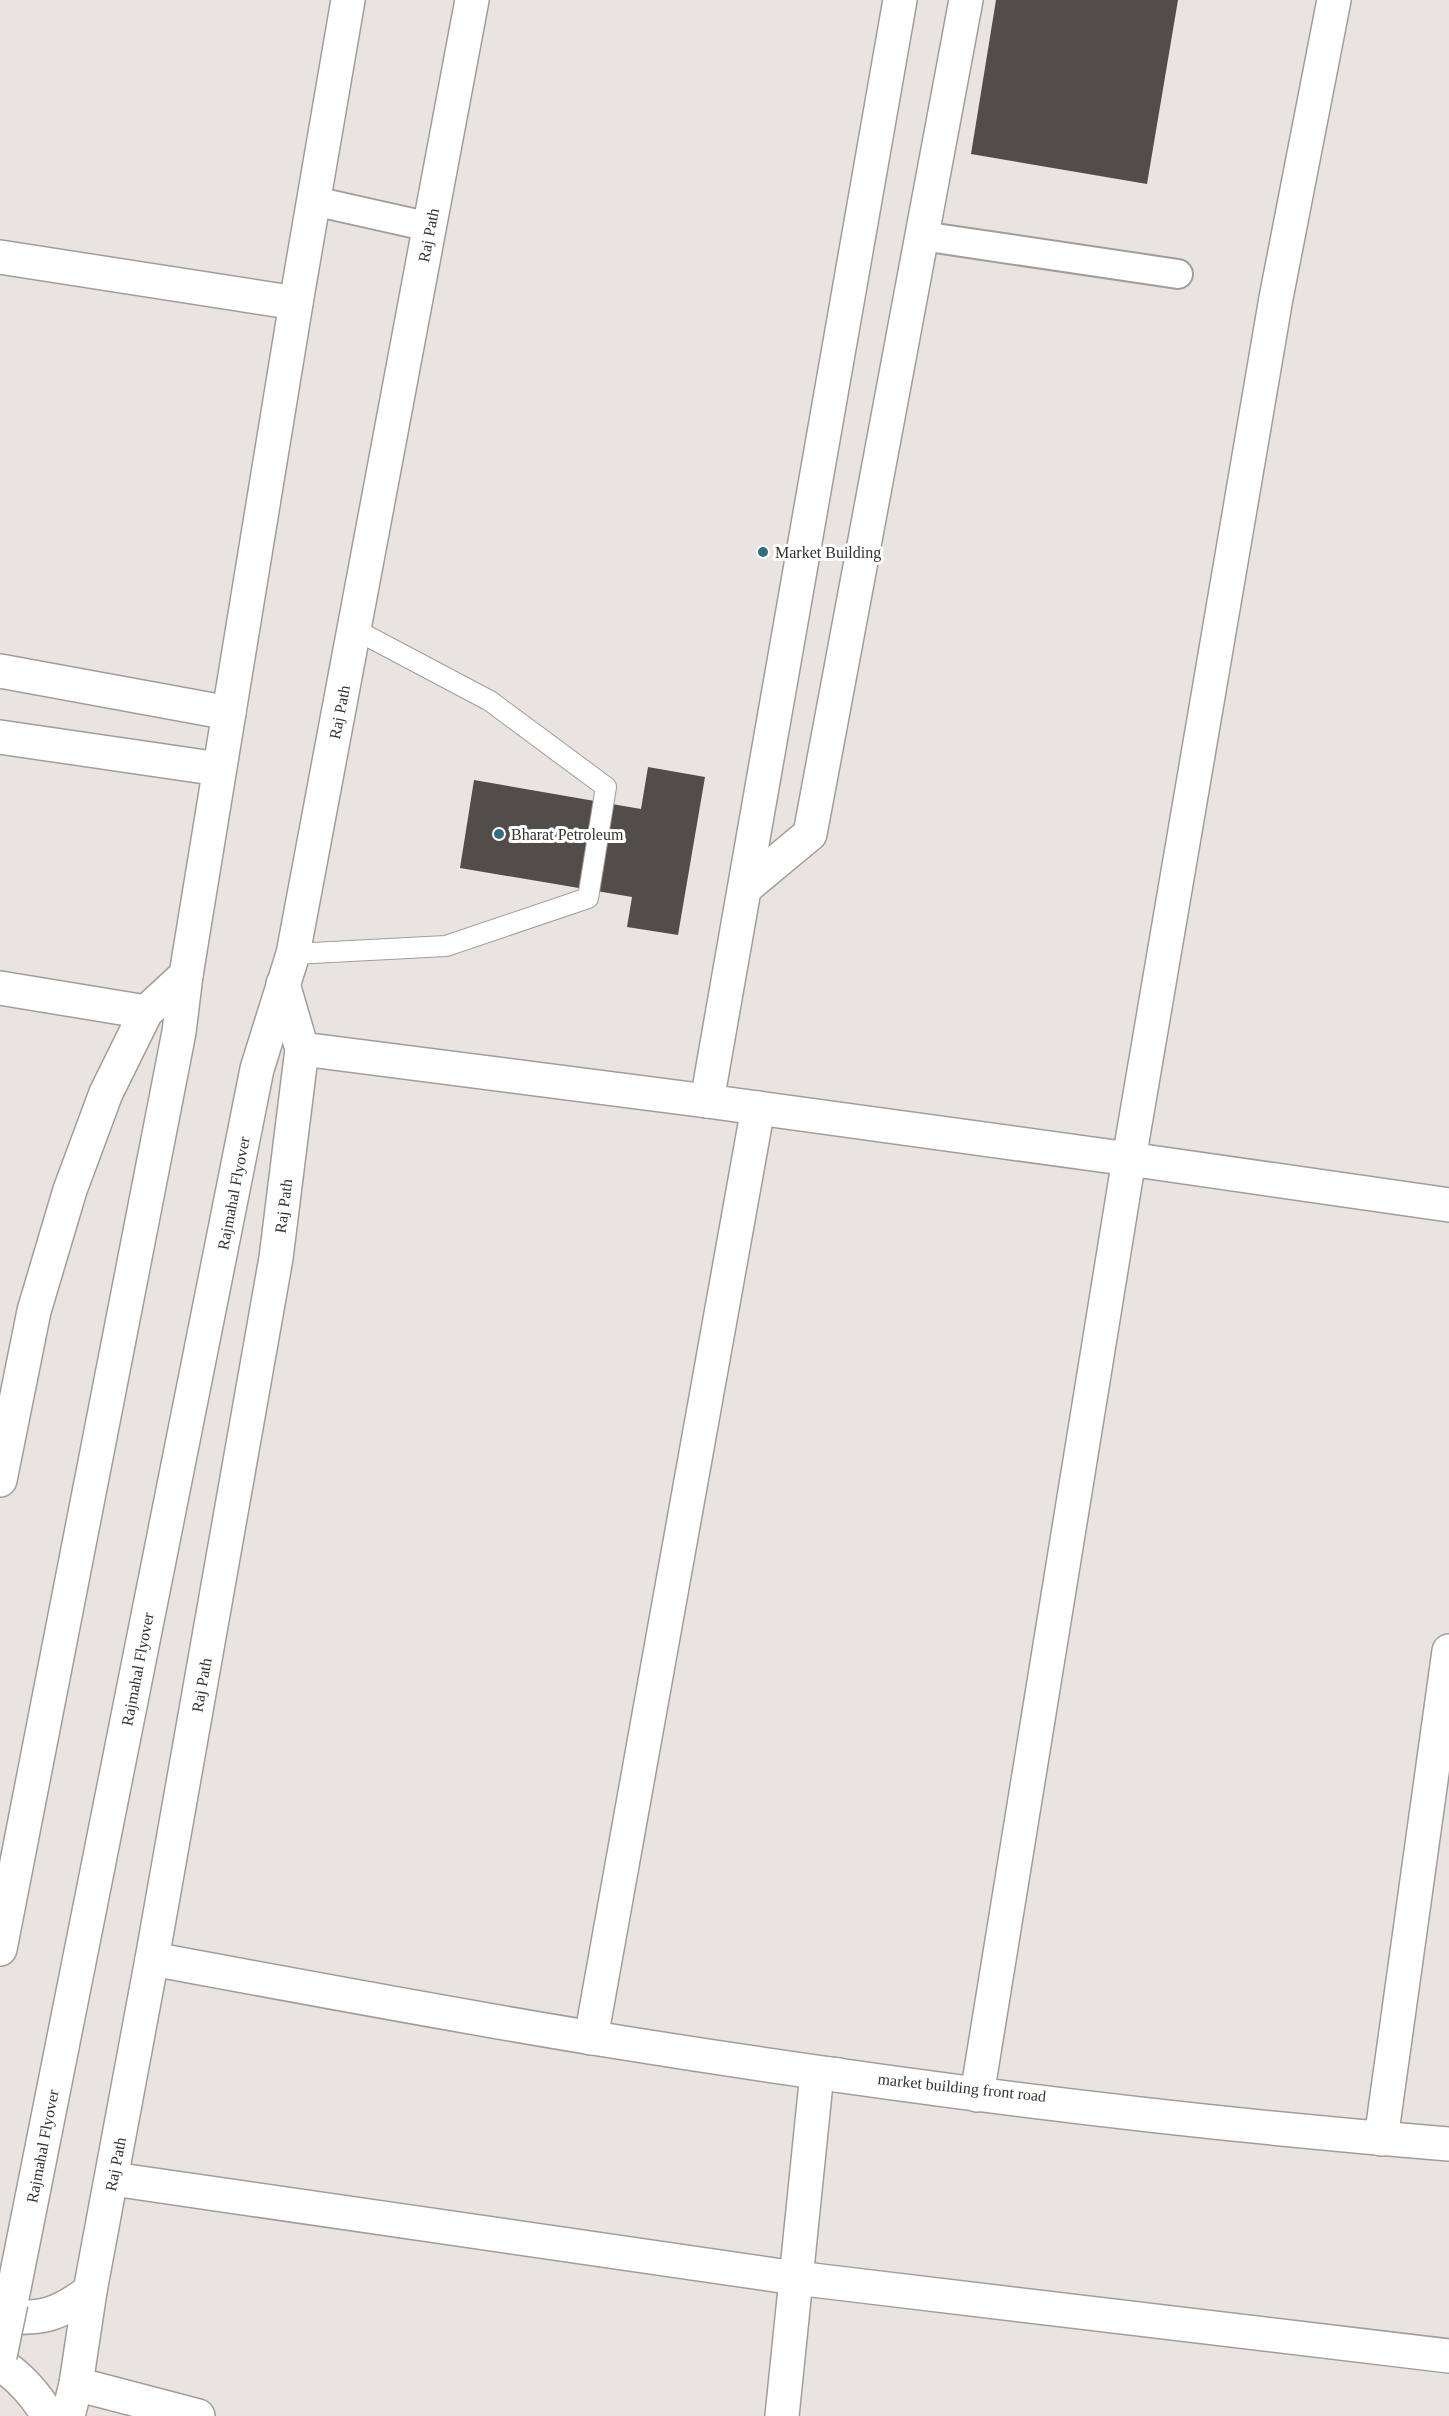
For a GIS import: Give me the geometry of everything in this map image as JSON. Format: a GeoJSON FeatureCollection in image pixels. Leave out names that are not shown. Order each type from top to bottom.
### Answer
{"type":"FeatureCollection","features":[{"type":"Feature","properties":{"kind":"street"},"geometry":{"type":"LineString","coordinates":[[0,1949],[179,1032],[219,769],[348,0]]}},
{"type":"Feature","properties":{"kind":"street","name":"Raj Path"},"geometry":{"type":"LineString","coordinates":[[68,2416],[76,2384],[90,2291],[113,2178],[276,1258],[302,1049],[288,969],[472,0]]}},
{"type":"Feature","properties":{"kind":"street"},"geometry":{"type":"LineString","coordinates":[[707,1101],[900,0]]}},
{"type":"Feature","properties":{"kind":"street"},"geometry":{"type":"LineString","coordinates":[[745,888],[810,834],[966,0]]}},
{"type":"Feature","properties":{"kind":"street"},"geometry":{"type":"LineString","coordinates":[[978,2092],[1129,1159],[1276,298],[1334,0]]}},
{"type":"Feature","properties":{"kind":"street"},"geometry":{"type":"LineString","coordinates":[[314,201],[430,227]]}},
{"type":"Feature","properties":{"kind":"street"},"geometry":{"type":"LineString","coordinates":[[922,236],[1178,274]]}},
{"type":"Feature","properties":{"kind":"street"},"geometry":{"type":"LineString","coordinates":[[0,257],[296,303]]}},
{"type":"Feature","properties":{"kind":"street"},"geometry":{"type":"LineString","coordinates":[[0,671],[229,713]]}},
{"type":"Feature","properties":{"kind":"street"},"geometry":{"type":"LineString","coordinates":[[0,737],[219,769]]}},
{"type":"Feature","properties":{"kind":"street","name":"Rajmahal Flyover"},"geometry":{"type":"LineString","coordinates":[[0,2356],[5,2310],[257,1070],[288,969]]}},
{"type":"Feature","properties":{"kind":"street"},"geometry":{"type":"LineString","coordinates":[[0,1480],[34,1311],[70,1190],[106,1093],[146,1012],[186,975]]}},
{"type":"Feature","properties":{"kind":"street"},"geometry":{"type":"LineString","coordinates":[[0,988],[146,1012]]}},
{"type":"Feature","properties":{"kind":"street"},"geometry":{"type":"LineString","coordinates":[[302,1049],[707,1101],[1449,1205]]}},
{"type":"Feature","properties":{"kind":"street"},"geometry":{"type":"LineString","coordinates":[[591,2038],[758,1108]]}},
{"type":"Feature","properties":{"kind":"street"},"geometry":{"type":"LineString","coordinates":[[1381,2135],[1449,1651]]}},
{"type":"Feature","properties":{"kind":"street"},"geometry":{"type":"LineString","coordinates":[[152,1959],[591,2038],[817,2073],[1449,2144]]}},
{"type":"Feature","properties":{"kind":"street"},"geometry":{"type":"LineString","coordinates":[[782,2416],[817,2073]]}},
{"type":"Feature","properties":{"kind":"street"},"geometry":{"type":"LineString","coordinates":[[1381,2135],[1449,2138]]}},
{"type":"Feature","properties":{"kind":"street"},"geometry":{"type":"LineString","coordinates":[[113,2178],[795,2278],[1449,2356]]}},
{"type":"Feature","properties":{"kind":"street"},"geometry":{"type":"LineString","coordinates":[[5,2310],[28,2318],[50,2315],[68,2308],[90,2291]]}},
{"type":"Feature","properties":{"kind":"street"},"geometry":{"type":"LineString","coordinates":[[0,2364],[8,2369],[40,2402],[48,2416]]}},
{"type":"Feature","properties":{"kind":"street"},"geometry":{"type":"LineString","coordinates":[[76,2384],[198,2416]]}},
{"type":"Feature","properties":{"kind":"lane"},"geometry":{"type":"LineString","coordinates":[[288,969],[446,946],[588,898],[606,787],[490,701],[354,629]]}},
{"type":"Feature","properties":{"kind":"building"},"geometry":{"type":"Polygon","coordinates":[[[996,0],[1178,0],[1147,184],[971,154],[996,0]]]}},
{"type":"Feature","properties":{"kind":"building"},"geometry":{"type":"Polygon","coordinates":[[[648,767],[705,777],[678,935],[627,927],[632,897],[460,868],[474,780],[641,809],[648,767]]]}},
{"type":"Feature","properties":{"kind":"place","name":"Market Building"},"geometry":{"type":"Point","coordinates":[763,552]}},
{"type":"Feature","properties":{"kind":"place","name":"Bharat Petroleum"},"geometry":{"type":"Point","coordinates":[499,834]}}]}
